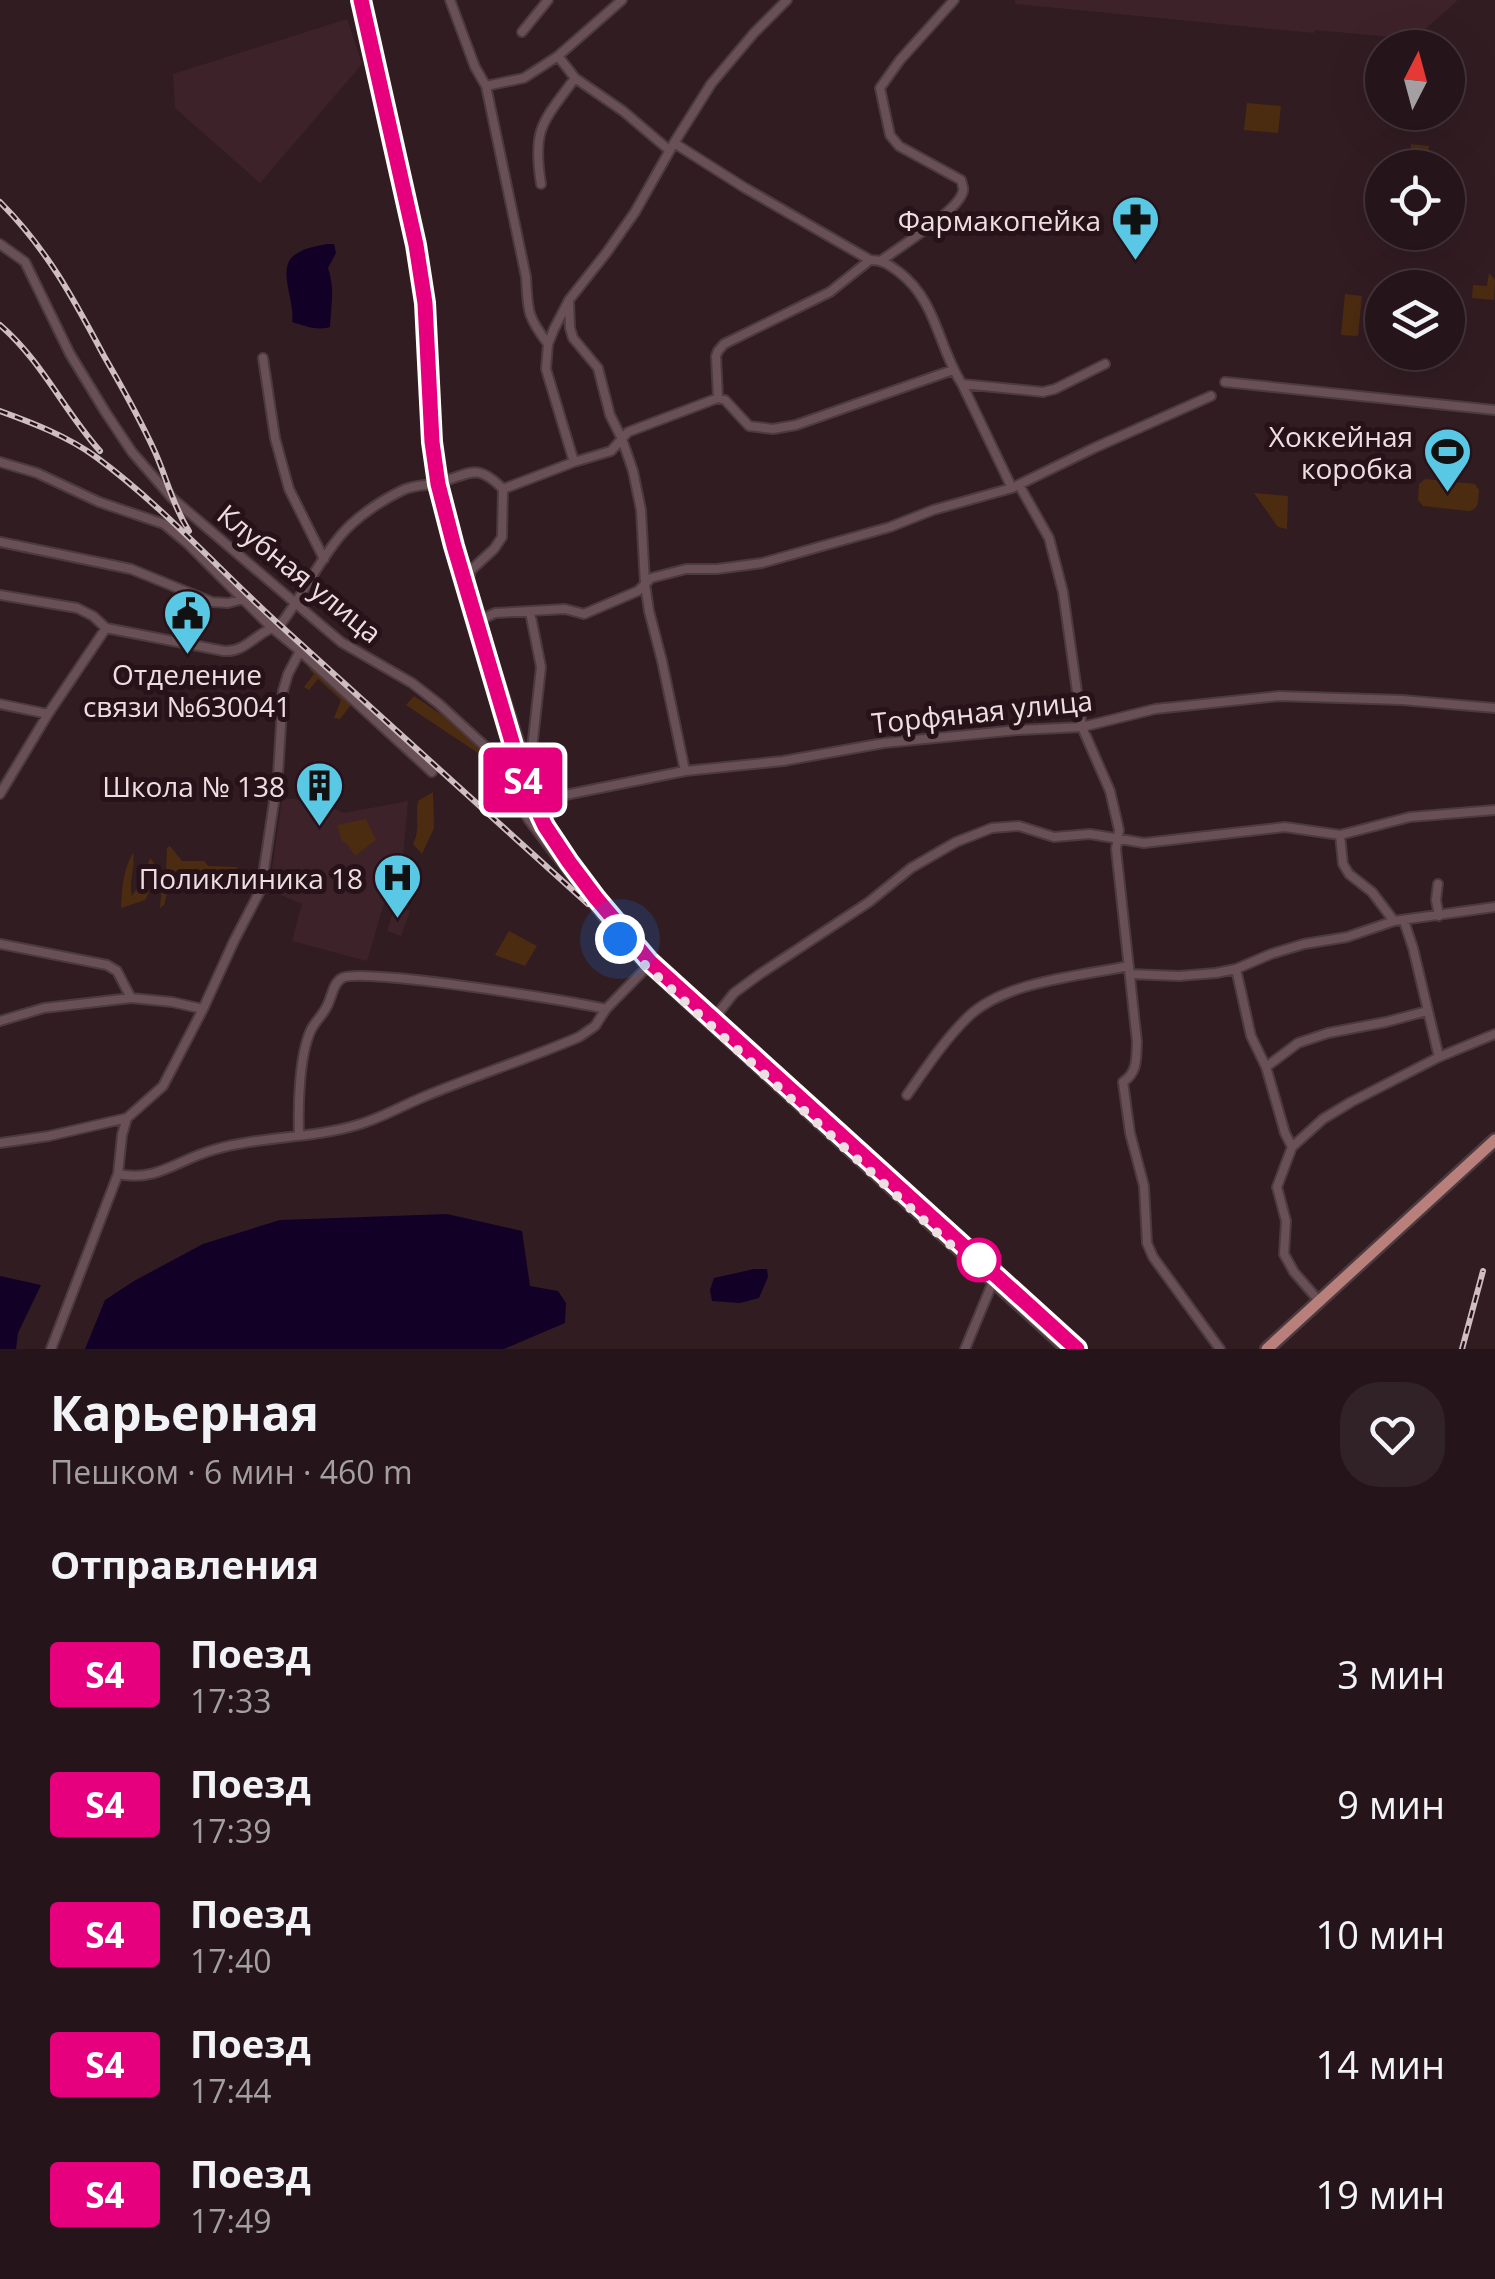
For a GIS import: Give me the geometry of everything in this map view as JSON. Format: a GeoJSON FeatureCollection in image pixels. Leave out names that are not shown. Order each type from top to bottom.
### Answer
{"type":"FeatureCollection","features":[{"type":"Feature","properties":{"kind":"main road"},"geometry":{"type":"LineString","coordinates":[[1267,1349],[1495,1140]]}},
{"type":"Feature","properties":{"kind":"street"},"geometry":{"type":"LineString","coordinates":[[450,0],[486,86],[526,277],[531,322],[548,344]]}},
{"type":"Feature","properties":{"kind":"street"},"geometry":{"type":"LineString","coordinates":[[522,32],[548,0]]}},
{"type":"Feature","properties":{"kind":"street"},"geometry":{"type":"LineString","coordinates":[[486,86],[524,78],[558,56],[622,0]]}},
{"type":"Feature","properties":{"kind":"street"},"geometry":{"type":"LineString","coordinates":[[574,462],[546,369],[548,344],[568,300],[626,226],[711,84],[786,0]]}},
{"type":"Feature","properties":{"kind":"street"},"geometry":{"type":"LineString","coordinates":[[882,260],[961,196],[961,180],[899,146],[890,135],[880,88],[954,0]]}},
{"type":"Feature","properties":{"kind":"street"},"geometry":{"type":"LineString","coordinates":[[558,56],[575,78],[671,147],[870,260],[882,260],[908,279],[920,292],[948,350],[953,370],[1016,487],[1049,538],[1064,592],[1082,727],[1110,791],[1119,830],[1116,849],[1137,1042],[1135,1070],[1123,1082],[1130,1133],[1144,1186],[1147,1243],[1152,1256],[1220,1349]]}},
{"type":"Feature","properties":{"kind":"street"},"geometry":{"type":"LineString","coordinates":[[541,184],[537,158],[540,131],[575,78]]}},
{"type":"Feature","properties":{"kind":"street","name":"Клубная улица"},"geometry":{"type":"LineString","coordinates":[[0,244],[25,262],[70,354],[132,452],[172,498],[342,642],[412,683],[488,749],[529,820],[620,939],[1066,1349]]}},
{"type":"Feature","properties":{"kind":"street"},"geometry":{"type":"LineString","coordinates":[[718,398],[716,356],[724,344],[830,292],[870,260]]}},
{"type":"Feature","properties":{"kind":"street"},"geometry":{"type":"LineString","coordinates":[[568,300],[573,338],[598,368],[604,396],[633,471],[641,510],[645,584],[685,772]]}},
{"type":"Feature","properties":{"kind":"street"},"geometry":{"type":"LineString","coordinates":[[263,358],[275,438],[289,489],[324,559]]}},
{"type":"Feature","properties":{"kind":"street"},"geometry":{"type":"LineString","coordinates":[[962,384],[1044,392],[1105,364]]}},
{"type":"Feature","properties":{"kind":"street"},"geometry":{"type":"LineString","coordinates":[[503,488],[611,451],[628,432],[718,398],[749,426],[773,429],[796,425],[953,370]]}},
{"type":"Feature","properties":{"kind":"street"},"geometry":{"type":"LineString","coordinates":[[1225,382],[1495,410]]}},
{"type":"Feature","properties":{"kind":"street"},"geometry":{"type":"LineString","coordinates":[[480,620],[496,613],[565,610],[584,614],[638,591],[651,578],[780,559],[890,528],[932,510],[1016,487],[1211,396]]}},
{"type":"Feature","properties":{"kind":"street"},"geometry":{"type":"LineString","coordinates":[[0,462],[164,524],[432,772]]}},
{"type":"Feature","properties":{"kind":"street"},"geometry":{"type":"LineString","coordinates":[[0,595],[77,608],[106,628],[232,652],[280,625],[342,533],[405,488],[484,472],[503,488]]}},
{"type":"Feature","properties":{"kind":"street"},"geometry":{"type":"LineString","coordinates":[[503,488],[502,537],[471,570],[470,579],[529,772]]}},
{"type":"Feature","properties":{"kind":"street"},"geometry":{"type":"LineString","coordinates":[[0,542],[131,569],[212,602],[243,599]]}},
{"type":"Feature","properties":{"kind":"street"},"geometry":{"type":"LineString","coordinates":[[509,784],[529,772],[535,733],[541,666],[530,612]]}},
{"type":"Feature","properties":{"kind":"street"},"geometry":{"type":"LineString","coordinates":[[0,794],[106,628]]}},
{"type":"Feature","properties":{"kind":"street"},"geometry":{"type":"LineString","coordinates":[[0,1143],[127,1118],[163,1086],[261,889],[278,775],[283,691],[300,651]]}},
{"type":"Feature","properties":{"kind":"street","name":"Торфяная улица"},"geometry":{"type":"LineString","coordinates":[[537,788],[564,795],[685,772],[783,762],[884,743],[1082,727],[1155,709],[1279,696],[1495,708]]}},
{"type":"Feature","properties":{"kind":"street"},"geometry":{"type":"LineString","coordinates":[[0,704],[48,714]]}},
{"type":"Feature","properties":{"kind":"street"},"geometry":{"type":"LineString","coordinates":[[719,1012],[734,993],[869,902],[911,868],[956,842],[992,828],[1019,826],[1054,837],[1090,834],[1144,842],[1285,827],[1340,835],[1410,818],[1495,810]]}},
{"type":"Feature","properties":{"kind":"street"},"geometry":{"type":"LineString","coordinates":[[1340,835],[1349,874],[1372,892],[1394,921]]}},
{"type":"Feature","properties":{"kind":"street"},"geometry":{"type":"LineString","coordinates":[[1438,884],[1439,916]]}},
{"type":"Feature","properties":{"kind":"street"},"geometry":{"type":"LineString","coordinates":[[907,1095],[932,1058],[970,1015],[1007,993],[1058,980],[1130,970],[1178,976],[1236,969],[1270,954],[1347,937],[1394,921],[1495,907]]}},
{"type":"Feature","properties":{"kind":"street"},"geometry":{"type":"LineString","coordinates":[[1404,921],[1440,1057]]}},
{"type":"Feature","properties":{"kind":"street"},"geometry":{"type":"LineString","coordinates":[[0,944],[107,964],[116,971],[131,998]]}},
{"type":"Feature","properties":{"kind":"street"},"geometry":{"type":"LineString","coordinates":[[118,1174],[159,1174],[214,1150],[361,1124],[580,1036],[594,1026],[606,1008],[647,967]]}},
{"type":"Feature","properties":{"kind":"street"},"geometry":{"type":"LineString","coordinates":[[1236,969],[1251,1036],[1266,1067],[1292,1146]]}},
{"type":"Feature","properties":{"kind":"street"},"geometry":{"type":"LineString","coordinates":[[299,1135],[298,1100],[308,1040],[343,976],[426,981],[606,1008]]}},
{"type":"Feature","properties":{"kind":"street"},"geometry":{"type":"LineString","coordinates":[[0,1021],[44,1008],[131,998],[204,1009]]}},
{"type":"Feature","properties":{"kind":"street"},"geometry":{"type":"LineString","coordinates":[[1266,1067],[1298,1044],[1328,1032],[1427,1011]]}},
{"type":"Feature","properties":{"kind":"street"},"geometry":{"type":"LineString","coordinates":[[1320,1302],[1284,1254],[1286,1222],[1276,1188],[1292,1146],[1323,1119],[1351,1102],[1495,1034]]}},
{"type":"Feature","properties":{"kind":"street"},"geometry":{"type":"LineString","coordinates":[[51,1349],[118,1174],[127,1118]]}},
{"type":"Feature","properties":{"kind":"street"},"geometry":{"type":"LineString","coordinates":[[965,1349],[992,1284]]}},
{"type":"Feature","properties":{"kind":"shaded area"},"geometry":{"type":"Polygon","coordinates":[[[1015,0],[1458,0],[1424,30],[1365,30],[1365,35],[1015,4],[1015,0]]]}},
{"type":"Feature","properties":{"kind":"shaded area"},"geometry":{"type":"Polygon","coordinates":[[[347,19],[362,64],[260,183],[175,108],[173,74],[347,19]]]}},
{"type":"Feature","properties":{"kind":"shaded area"},"geometry":{"type":"Polygon","coordinates":[[[1247,103],[1281,106],[1278,133],[1244,130],[1247,103]]]}},
{"type":"Feature","properties":{"kind":"shaded area"},"geometry":{"type":"Polygon","coordinates":[[[1411,144],[1429,146],[1429,150],[1410,150],[1411,144]]]}},
{"type":"Feature","properties":{"kind":"shaded area"},"geometry":{"type":"Polygon","coordinates":[[[334,244],[336,253],[328,268],[332,290],[330,327],[292,322],[287,276],[290,260],[303,250],[334,244]]]}},
{"type":"Feature","properties":{"kind":"shaded area"},"geometry":{"type":"Polygon","coordinates":[[[1489,273],[1495,280],[1494,300],[1472,298],[1473,285],[1487,286],[1489,273]]]}},
{"type":"Feature","properties":{"kind":"shaded area"},"geometry":{"type":"Polygon","coordinates":[[[1345,294],[1362,296],[1358,336],[1341,335],[1345,294]]]}},
{"type":"Feature","properties":{"kind":"shaded area","name":"Хоккейная коробка"},"geometry":{"type":"Polygon","coordinates":[[[1425,479],[1475,484],[1479,490],[1476,506],[1468,511],[1423,506],[1418,500],[1419,484],[1425,479]]]}},
{"type":"Feature","properties":{"kind":"shaded area"},"geometry":{"type":"Polygon","coordinates":[[[1254,493],[1288,496],[1287,529],[1278,527],[1254,493]]]}},
{"type":"Feature","properties":{"kind":"shaded area"},"geometry":{"type":"Polygon","coordinates":[[[312,667],[354,701],[340,719],[334,718],[341,700],[318,679],[309,690],[304,687],[314,674],[309,669],[312,667]]]}},
{"type":"Feature","properties":{"kind":"shaded area"},"geometry":{"type":"Polygon","coordinates":[[[414,696],[465,733],[490,761],[406,705],[414,696]]]}},
{"type":"Feature","properties":{"kind":"shaded area"},"geometry":{"type":"Polygon","coordinates":[[[433,792],[434,828],[422,854],[413,844],[418,801],[433,792]]]}},
{"type":"Feature","properties":{"kind":"shaded area"},"geometry":{"type":"Polygon","coordinates":[[[282,798],[315,801],[344,813],[408,801],[402,867],[394,869],[367,961],[292,941],[302,904],[269,890],[282,798]]]}},
{"type":"Feature","properties":{"kind":"shaded area"},"geometry":{"type":"Polygon","coordinates":[[[366,819],[376,840],[355,856],[342,841],[337,825],[366,819]]]}},
{"type":"Feature","properties":{"kind":"shaded area"},"geometry":{"type":"Polygon","coordinates":[[[170,846],[182,861],[237,867],[234,887],[229,891],[206,882],[175,879],[160,908],[162,885],[154,883],[145,900],[121,908],[125,872],[133,853],[132,896],[143,865],[147,866],[150,858],[162,878],[170,846]]]}},
{"type":"Feature","properties":{"kind":"shaded area","name":"Поликлиника 18"},"geometry":{"type":"Polygon","coordinates":[[[395,906],[410,911],[401,936],[387,931],[395,906]]]}},
{"type":"Feature","properties":{"kind":"shaded area"},"geometry":{"type":"Polygon","coordinates":[[[509,931],[537,946],[525,966],[495,955],[509,931]]]}},
{"type":"Feature","properties":{"kind":"shaded area"},"geometry":{"type":"Polygon","coordinates":[[[447,1214],[522,1231],[530,1286],[558,1291],[566,1303],[565,1323],[504,1349],[85,1349],[105,1300],[203,1244],[280,1220],[447,1214]]]}},
{"type":"Feature","properties":{"kind":"shaded area"},"geometry":{"type":"Polygon","coordinates":[[[767,1269],[768,1277],[759,1298],[740,1303],[712,1301],[714,1278],[767,1269]]]}},
{"type":"Feature","properties":{"kind":"shaded area"},"geometry":{"type":"Polygon","coordinates":[[[0,1276],[41,1285],[18,1333],[16,1349],[0,1349],[0,1276]]]}},
{"type":"Feature","properties":{"kind":"railway"},"geometry":{"type":"LineString","coordinates":[[361,0],[416,245],[425,303],[438,484],[523,779],[545,826],[596,898],[650,962],[1077,1349]]}},
{"type":"Feature","properties":{"kind":"railway"},"geometry":{"type":"LineString","coordinates":[[0,202],[32,238],[70,294],[143,427],[189,531]]}},
{"type":"Feature","properties":{"kind":"railway"},"geometry":{"type":"LineString","coordinates":[[0,325],[41,370],[100,451]]}},
{"type":"Feature","properties":{"kind":"railway"},"geometry":{"type":"LineString","coordinates":[[0,411],[73,443],[121,476],[588,904]]}},
{"type":"Feature","properties":{"kind":"railway"},"geometry":{"type":"LineString","coordinates":[[1462,1349],[1483,1271]]}},
{"type":"Feature","properties":{"kind":"train","name":"S4"},"geometry":{"type":"LineString","coordinates":[[361,0],[416,245],[425,303],[438,484],[523,779],[545,826],[596,898],[650,962],[1077,1349]]}},
{"type":"Feature","properties":{"kind":"place","name":"Фармакопейка"},"geometry":{"type":"Point","coordinates":[1136,262]}},
{"type":"Feature","properties":{"kind":"place","name":"Хоккейная коробка"},"geometry":{"type":"Point","coordinates":[1448,494]}},
{"type":"Feature","properties":{"kind":"place","name":"Отделение связи №630041"},"geometry":{"type":"Point","coordinates":[187,656]}},
{"type":"Feature","properties":{"kind":"place","name":"Школа № 138"},"geometry":{"type":"Point","coordinates":[320,828]}},
{"type":"Feature","properties":{"kind":"place","name":"Поликлиника 18"},"geometry":{"type":"Point","coordinates":[398,920]}},
{"type":"Feature","properties":{"kind":"route"},"geometry":{"type":"LineString","coordinates":[[620,939],[966,1259],[979,1260]]}}]}
